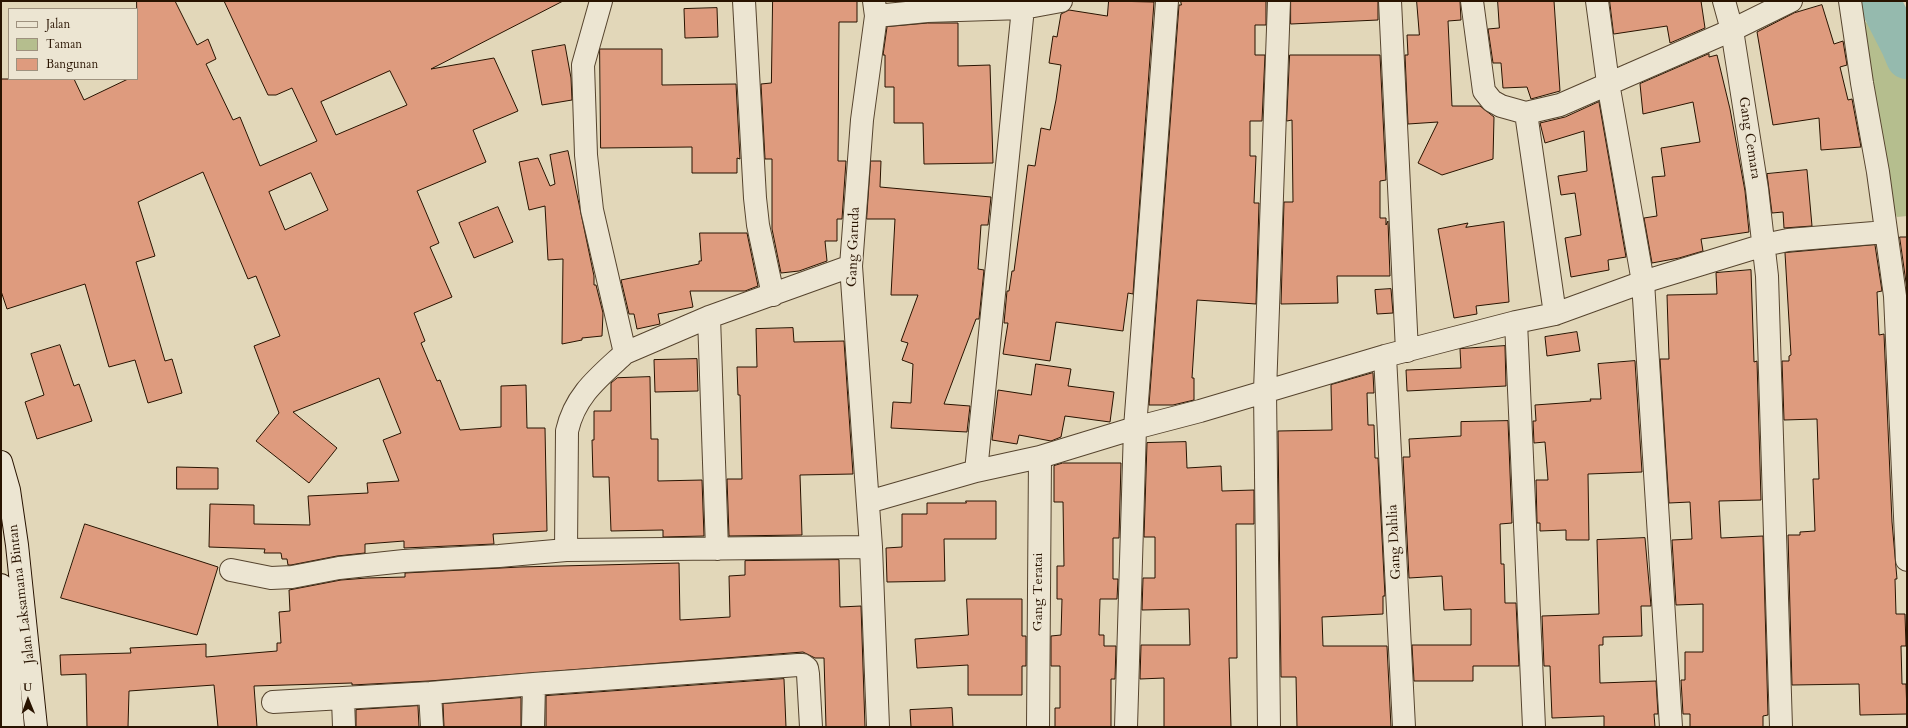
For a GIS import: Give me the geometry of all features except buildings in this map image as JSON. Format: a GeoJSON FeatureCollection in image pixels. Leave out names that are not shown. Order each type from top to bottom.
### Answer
{"type":"FeatureCollection","features":[{"type":"Feature","properties":{"kind":"street"},"geometry":{"type":"LineString","coordinates":[[600,1],[583,65],[586,155],[592,210],[625,353]]}},
{"type":"Feature","properties":{"kind":"street"},"geometry":{"type":"LineString","coordinates":[[744,1],[755,198],[758,226],[773,295]]}},
{"type":"Feature","properties":{"kind":"street"},"geometry":{"type":"LineString","coordinates":[[875,8],[927,11],[1061,1]]}},
{"type":"Feature","properties":{"kind":"street"},"geometry":{"type":"LineString","coordinates":[[1126,727],[1135,428],[1167,1]]}},
{"type":"Feature","properties":{"kind":"street"},"geometry":{"type":"LineString","coordinates":[[1269,727],[1265,392],[1279,1]]}},
{"type":"Feature","properties":{"kind":"street"},"geometry":{"type":"LineString","coordinates":[[1390,1],[1407,352]]}},
{"type":"Feature","properties":{"kind":"street"},"geometry":{"type":"LineString","coordinates":[[1472,1],[1484,91],[1492,100],[1501,106],[1526,113],[1560,105],[1732,30],[1791,1]]}},
{"type":"Feature","properties":{"kind":"street"},"geometry":{"type":"LineString","coordinates":[[1597,1],[1608,83],[1643,282],[1671,727]]}},
{"type":"Feature","properties":{"kind":"street","name":"Gang Cemara"},"geometry":{"type":"LineString","coordinates":[[1724,1],[1732,30],[1764,245],[1767,284],[1781,727]]}},
{"type":"Feature","properties":{"kind":"street"},"geometry":{"type":"LineString","coordinates":[[1850,1],[1862,83],[1877,164],[1895,296],[1907,560]]}},
{"type":"Feature","properties":{"kind":"street"},"geometry":{"type":"LineString","coordinates":[[976,471],[1022,5]]}},
{"type":"Feature","properties":{"kind":"street","name":"Gang Garuda"},"geometry":{"type":"LineString","coordinates":[[875,8],[862,120],[851,266],[871,547],[878,727]]}},
{"type":"Feature","properties":{"kind":"street"},"geometry":{"type":"LineString","coordinates":[[1526,113],[1556,314]]}},
{"type":"Feature","properties":{"kind":"street"},"geometry":{"type":"LineString","coordinates":[[868,502],[976,471],[1040,457],[1385,356],[1407,352],[1516,322],[1556,314],[1643,282],[1764,245],[1788,240],[1886,232]]}},
{"type":"Feature","properties":{"kind":"street"},"geometry":{"type":"LineString","coordinates":[[566,550],[567,431],[570,417],[576,404],[589,388],[625,353],[709,317],[851,266]]}},
{"type":"Feature","properties":{"kind":"street"},"geometry":{"type":"LineString","coordinates":[[709,317],[717,549]]}},
{"type":"Feature","properties":{"kind":"street"},"geometry":{"type":"LineString","coordinates":[[1516,322],[1534,727]]}},
{"type":"Feature","properties":{"kind":"street","name":"Gang Dahlia"},"geometry":{"type":"LineString","coordinates":[[1385,356],[1404,727]]}},
{"type":"Feature","properties":{"kind":"street","name":"Gang Teratai"},"geometry":{"type":"LineString","coordinates":[[1038,727],[1040,457]]}},
{"type":"Feature","properties":{"kind":"street","name":"Jalan Laksamana Bintan"},"geometry":{"type":"LineString","coordinates":[[1,462],[9,490],[36,727]]}},
{"type":"Feature","properties":{"kind":"street"},"geometry":{"type":"LineString","coordinates":[[231,570],[271,578],[292,577],[340,568],[404,561],[499,556],[566,550],[871,547]]}},
{"type":"Feature","properties":{"kind":"street","name":"Jalan Laksamana Bintan"},"geometry":{"type":"LineString","coordinates":[[1,585],[13,727]]}},
{"type":"Feature","properties":{"kind":"street"},"geometry":{"type":"LineString","coordinates":[[273,702],[430,693],[803,665],[807,668],[808,674],[811,727]]}},
{"type":"Feature","properties":{"kind":"street"},"geometry":{"type":"LineString","coordinates":[[533,727],[534,684]]}},
{"type":"Feature","properties":{"kind":"street"},"geometry":{"type":"LineString","coordinates":[[430,693],[432,727]]}},
{"type":"Feature","properties":{"kind":"street"},"geometry":{"type":"LineString","coordinates":[[343,699],[344,727]]}},
{"type":"Feature","properties":{"kind":"street"},"geometry":{"type":"LineString","coordinates":[[11,702],[34,700]]}},
{"type":"Feature","properties":{"kind":"green space"},"geometry":{"type":"Polygon","coordinates":[[[1859,17],[1907,53],[1907,216],[1897,217],[1887,197],[1859,17]]]}},
{"type":"Feature","properties":{"kind":"waterway"},"geometry":{"type":"LineString","coordinates":[[1879,1],[1907,58]]}}]}
